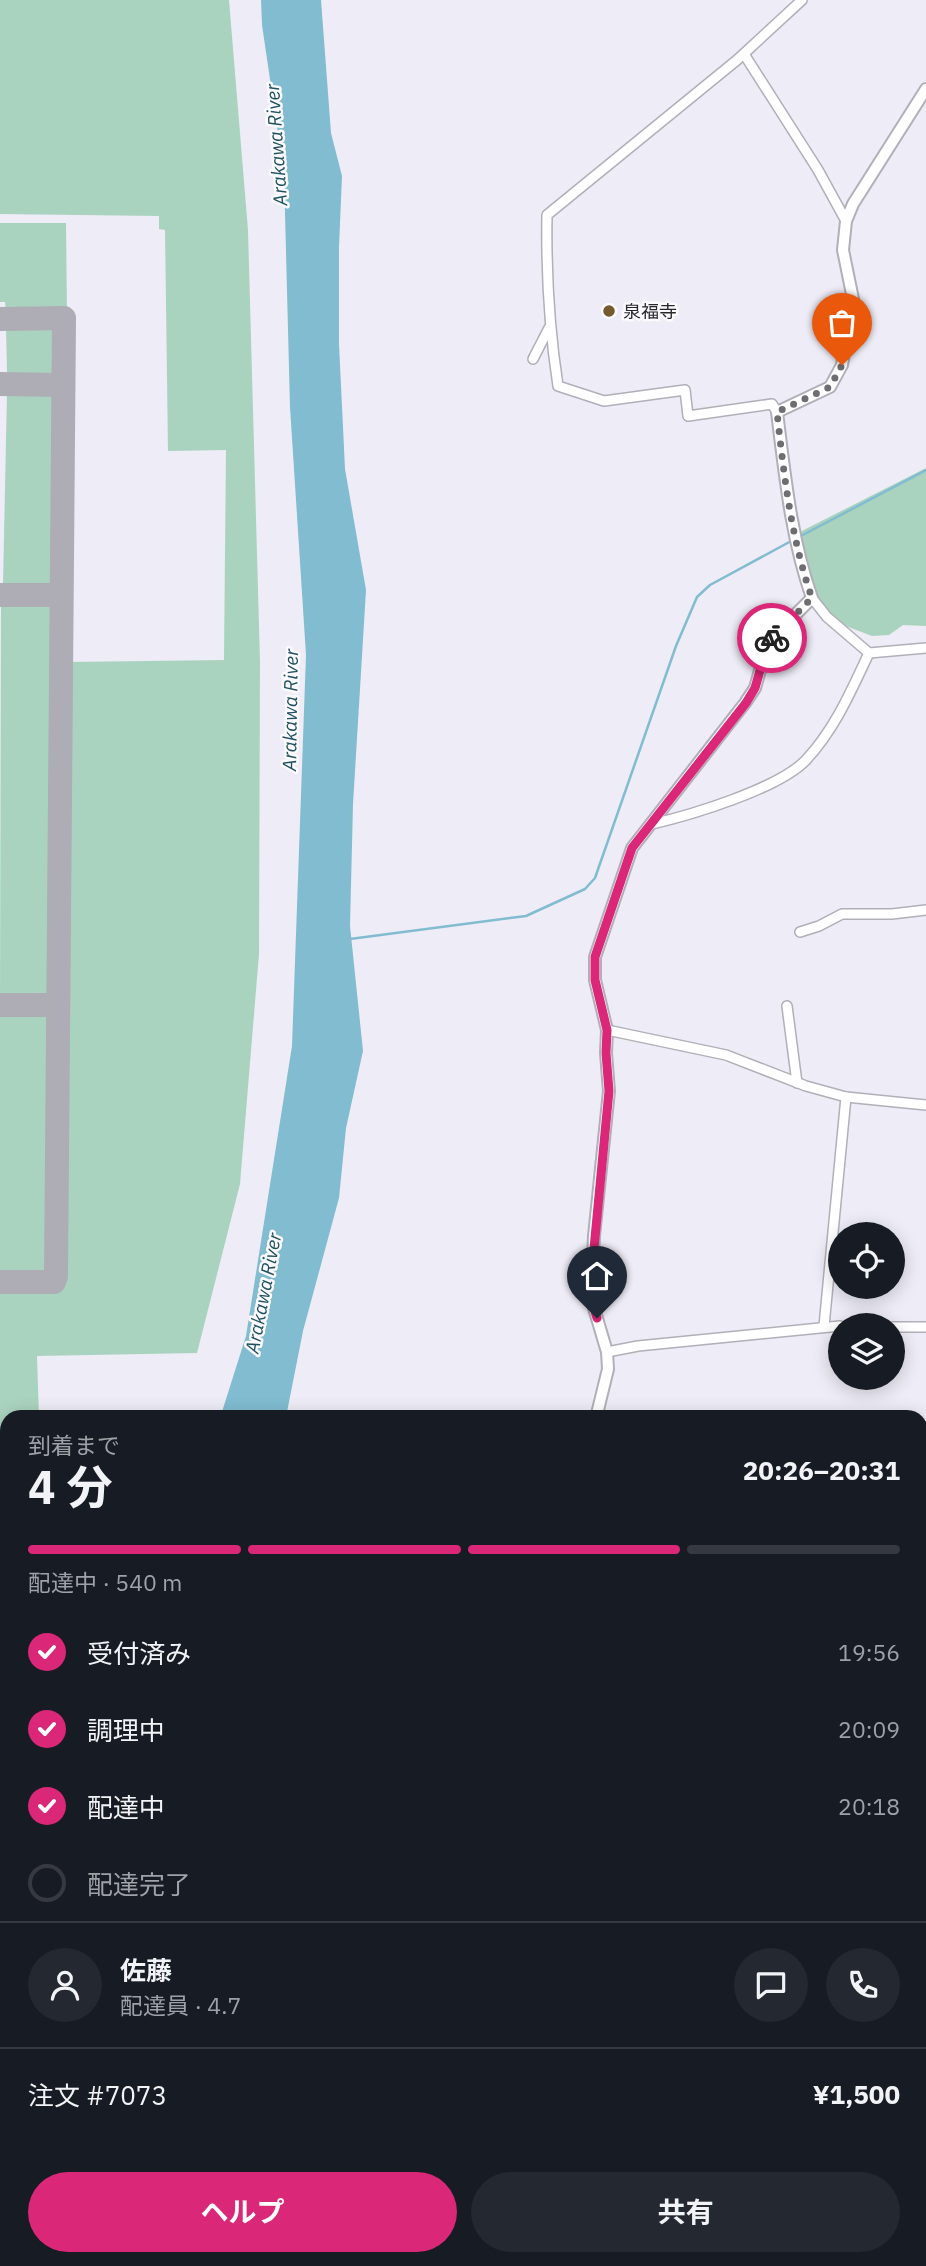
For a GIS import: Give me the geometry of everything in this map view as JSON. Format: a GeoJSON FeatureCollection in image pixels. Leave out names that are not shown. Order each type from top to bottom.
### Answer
{"type":"FeatureCollection","features":[{"type":"Feature","properties":{"kind":"street"},"geometry":{"type":"LineString","coordinates":[[802,0],[744,54],[547,215],[549,328],[558,386],[604,401],[685,390],[688,416],[772,404],[777,412],[789,510],[799,561],[812,598],[827,617],[869,653],[926,648]]}},
{"type":"Feature","properties":{"kind":"street"},"geometry":{"type":"LineString","coordinates":[[744,54],[818,170],[846,220]]}},
{"type":"Feature","properties":{"kind":"street"},"geometry":{"type":"LineString","coordinates":[[777,412],[830,387],[842,365],[853,299],[843,250],[846,220],[853,204],[926,89]]}},
{"type":"Feature","properties":{"kind":"street"},"geometry":{"type":"LineString","coordinates":[[533,359],[549,328]]}},
{"type":"Feature","properties":{"kind":"street"},"geometry":{"type":"LineString","coordinates":[[598,1410],[606,1380],[607,1352],[591,1298],[594,1236],[609,1091],[607,1030],[595,980],[595,957],[632,848],[703,760],[755,688],[768,642],[812,598]]}},
{"type":"Feature","properties":{"kind":"street"},"geometry":{"type":"LineString","coordinates":[[652,824],[684,816],[786,777],[806,760],[841,713],[869,653]]}},
{"type":"Feature","properties":{"kind":"street"},"geometry":{"type":"LineString","coordinates":[[800,932],[842,914],[892,914],[926,910]]}},
{"type":"Feature","properties":{"kind":"street"},"geometry":{"type":"LineString","coordinates":[[788,1006],[797,1083]]}},
{"type":"Feature","properties":{"kind":"street"},"geometry":{"type":"LineString","coordinates":[[607,1030],[726,1055],[797,1083],[845,1097],[926,1105]]}},
{"type":"Feature","properties":{"kind":"street"},"geometry":{"type":"LineString","coordinates":[[824,1326],[845,1097]]}},
{"type":"Feature","properties":{"kind":"street"},"geometry":{"type":"LineString","coordinates":[[607,1352],[638,1346],[828,1326]]}},
{"type":"Feature","properties":{"kind":"street"},"geometry":{"type":"LineString","coordinates":[[905,1327],[926,1327]]}},
{"type":"Feature","properties":{"kind":"green space"},"geometry":{"type":"Polygon","coordinates":[[[0,0],[229,0],[248,230],[260,662],[259,954],[240,1184],[197,1353],[37,1356],[39,1410],[0,1410],[0,1291],[62,1291],[68,662],[224,660],[226,450],[168,451],[165,230],[159,229],[159,216],[0,214],[0,0]]]}},
{"type":"Feature","properties":{"kind":"green space"},"geometry":{"type":"Polygon","coordinates":[[[0,223],[66,223],[67,314],[6,312],[5,302],[0,302],[0,223]]]}},
{"type":"Feature","properties":{"kind":"green space"},"geometry":{"type":"Polygon","coordinates":[[[56,325],[57,373],[7,373],[6,326],[56,325]]]}},
{"type":"Feature","properties":{"kind":"green space"},"geometry":{"type":"Polygon","coordinates":[[[7,392],[55,393],[51,587],[3,584],[7,392]]]}},
{"type":"Feature","properties":{"kind":"green space"},"geometry":{"type":"Polygon","coordinates":[[[926,468],[926,626],[903,625],[889,635],[872,636],[830,620],[812,598],[794,535],[926,468]]]}},
{"type":"Feature","properties":{"kind":"green space"},"geometry":{"type":"Polygon","coordinates":[[[1,604],[51,604],[51,996],[0,996],[1,604]]]}},
{"type":"Feature","properties":{"kind":"green space"},"geometry":{"type":"Polygon","coordinates":[[[50,1012],[47,1275],[0,1275],[0,1013],[50,1012]]]}},
{"type":"Feature","properties":{"kind":"water","name":"Arakawa River"},"geometry":{"type":"Polygon","coordinates":[[[261,0],[321,0],[331,133],[342,176],[339,344],[345,469],[366,590],[353,804],[350,926],[363,1051],[346,1128],[339,1198],[303,1331],[287,1410],[223,1410],[246,1336],[292,1046],[306,655],[290,407],[284,174],[262,25],[261,0]]]}},
{"type":"Feature","properties":{"kind":"waterway"},"geometry":{"type":"LineString","coordinates":[[799,537],[926,470]]}},
{"type":"Feature","properties":{"kind":"waterway"},"geometry":{"type":"LineString","coordinates":[[350,939],[526,916],[585,889],[595,878],[676,646],[697,597],[710,585],[793,540]]}},
{"type":"Feature","properties":{"kind":"taxiway"},"geometry":{"type":"LineString","coordinates":[[0,319],[64,318],[56,1276],[54,1282],[0,1282]]}},
{"type":"Feature","properties":{"kind":"taxiway"},"geometry":{"type":"LineString","coordinates":[[0,384],[63,385]]}},
{"type":"Feature","properties":{"kind":"taxiway"},"geometry":{"type":"LineString","coordinates":[[0,595],[61,595]]}},
{"type":"Feature","properties":{"kind":"taxiway"},"geometry":{"type":"LineString","coordinates":[[0,1005],[58,1005]]}},
{"type":"Feature","properties":{"kind":"way so far"},"geometry":{"type":"LineString","coordinates":[[772,638],[812,598],[799,561],[789,510],[777,412],[816,396],[830,387],[842,365]]}},
{"type":"Feature","properties":{"kind":"place","name":"泉福寺"},"geometry":{"type":"Point","coordinates":[609,311]}},
{"type":"Feature","properties":{"kind":"route"},"geometry":{"type":"LineString","coordinates":[[597,1318],[591,1298],[591,1280],[609,1091],[607,1030],[595,980],[595,957],[632,848],[746,703],[755,688],[763,656],[772,638]]}}]}
